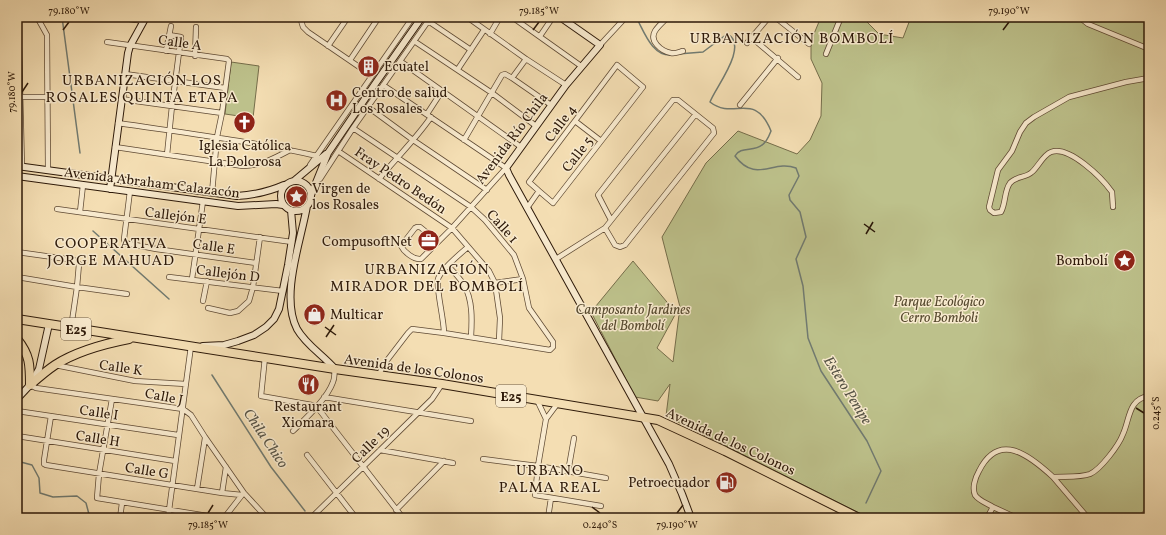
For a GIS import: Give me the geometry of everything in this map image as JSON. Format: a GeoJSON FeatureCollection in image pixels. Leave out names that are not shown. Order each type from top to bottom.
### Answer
{"type":"FeatureCollection","features":[{"type":"Feature","properties":{"kind":"highway","name":"Avenida de los Colonos"},"geometry":{"type":"LineString","coordinates":[[17,319],[378,376],[442,384],[658,420],[686,432],[859,518]]}},
{"type":"Feature","properties":{"kind":"highway"},"geometry":{"type":"LineString","coordinates":[[30,385],[54,365],[70,357],[103,344],[135,338]]}},
{"type":"Feature","properties":{"kind":"highway"},"geometry":{"type":"LineString","coordinates":[[17,339],[26,352],[30,365],[30,385]]}},
{"type":"Feature","properties":{"kind":"main road"},"geometry":{"type":"LineString","coordinates":[[335,369],[308,343],[298,330],[292,316],[290,306],[294,269],[307,206],[328,153],[422,17]]}},
{"type":"Feature","properties":{"kind":"main road"},"geometry":{"type":"LineString","coordinates":[[560,17],[600,45]]}},
{"type":"Feature","properties":{"kind":"main road"},"geometry":{"type":"LineString","coordinates":[[110,189],[121,99],[130,46],[145,19]]}},
{"type":"Feature","properties":{"kind":"main road","name":"Avenida Río Chila"},"geometry":{"type":"LineString","coordinates":[[506,168],[566,85],[600,45]]}},
{"type":"Feature","properties":{"kind":"main road"},"geometry":{"type":"LineString","coordinates":[[307,206],[298,211],[291,210],[283,205],[280,193],[284,185],[295,180],[328,153]]}},
{"type":"Feature","properties":{"kind":"main road","name":"Avenida Abraham Calazacón"},"geometry":{"type":"LineString","coordinates":[[20,167],[237,196],[253,196],[268,192],[284,185]]}},
{"type":"Feature","properties":{"kind":"main road"},"geometry":{"type":"LineString","coordinates":[[506,168],[669,464],[691,518]]}},
{"type":"Feature","properties":{"kind":"main road","name":"Avenida Abraham Calazacón"},"geometry":{"type":"LineString","coordinates":[[17,176],[238,206],[283,205]]}},
{"type":"Feature","properties":{"kind":"main road"},"geometry":{"type":"LineString","coordinates":[[295,180],[304,183],[310,189],[311,195]]}},
{"type":"Feature","properties":{"kind":"main road"},"geometry":{"type":"LineString","coordinates":[[191,346],[224,345],[254,335],[266,327],[274,319],[279,309],[292,242],[293,233],[291,210]]}},
{"type":"Feature","properties":{"kind":"main road"},"geometry":{"type":"LineString","coordinates":[[17,399],[30,385],[39,369],[49,324]]}},
{"type":"Feature","properties":{"kind":"street"},"geometry":{"type":"LineString","coordinates":[[17,20],[20,17]]}},
{"type":"Feature","properties":{"kind":"street"},"geometry":{"type":"LineString","coordinates":[[37,17],[47,35],[48,170]]}},
{"type":"Feature","properties":{"kind":"street"},"geometry":{"type":"LineString","coordinates":[[114,17],[145,19]]}},
{"type":"Feature","properties":{"kind":"street"},"geometry":{"type":"LineString","coordinates":[[300,17],[303,27],[371,75]]}},
{"type":"Feature","properties":{"kind":"street"},"geometry":{"type":"LineString","coordinates":[[328,46],[348,17]]}},
{"type":"Feature","properties":{"kind":"street"},"geometry":{"type":"LineString","coordinates":[[350,60],[379,17]]}},
{"type":"Feature","properties":{"kind":"street"},"geometry":{"type":"LineString","coordinates":[[304,172],[317,156],[412,17]]}},
{"type":"Feature","properties":{"kind":"street"},"geometry":{"type":"LineString","coordinates":[[467,17],[526,59],[566,85]]}},
{"type":"Feature","properties":{"kind":"street"},"geometry":{"type":"LineString","coordinates":[[490,34],[500,17]]}},
{"type":"Feature","properties":{"kind":"street"},"geometry":{"type":"LineString","coordinates":[[512,17],[581,66]]}},
{"type":"Feature","properties":{"kind":"street"},"geometry":{"type":"LineString","coordinates":[[540,36],[553,17]]}},
{"type":"Feature","properties":{"kind":"street"},"geometry":{"type":"LineString","coordinates":[[600,45],[626,17]]}},
{"type":"Feature","properties":{"kind":"street"},"geometry":{"type":"LineString","coordinates":[[668,17],[655,30],[653,36],[654,41],[660,48],[672,53],[683,51]]}},
{"type":"Feature","properties":{"kind":"street"},"geometry":{"type":"LineString","coordinates":[[747,43],[769,17]]}},
{"type":"Feature","properties":{"kind":"street"},"geometry":{"type":"LineString","coordinates":[[775,17],[809,44]]}},
{"type":"Feature","properties":{"kind":"street"},"geometry":{"type":"LineString","coordinates":[[826,54],[841,17]]}},
{"type":"Feature","properties":{"kind":"street"},"geometry":{"type":"LineString","coordinates":[[1079,17],[1088,24],[1149,49]]}},
{"type":"Feature","properties":{"kind":"street"},"geometry":{"type":"LineString","coordinates":[[315,185],[429,19],[470,50]]}},
{"type":"Feature","properties":{"kind":"street"},"geometry":{"type":"LineString","coordinates":[[166,51],[171,26]]}},
{"type":"Feature","properties":{"kind":"street"},"geometry":{"type":"LineString","coordinates":[[195,56],[196,27]]}},
{"type":"Feature","properties":{"kind":"street"},"geometry":{"type":"LineString","coordinates":[[458,69],[484,30]]}},
{"type":"Feature","properties":{"kind":"street"},"geometry":{"type":"LineString","coordinates":[[167,155],[181,37],[169,36]]}},
{"type":"Feature","properties":{"kind":"street"},"geometry":{"type":"LineString","coordinates":[[17,37],[20,46],[20,167]]}},
{"type":"Feature","properties":{"kind":"street"},"geometry":{"type":"LineString","coordinates":[[751,37],[778,58],[798,77]]}},
{"type":"Feature","properties":{"kind":"street"},"geometry":{"type":"LineString","coordinates":[[414,41],[458,69],[536,126]]}},
{"type":"Feature","properties":{"kind":"street","name":"Calle A"},"geometry":{"type":"LineString","coordinates":[[107,42],[227,60],[229,63],[225,88]]}},
{"type":"Feature","properties":{"kind":"street"},"geometry":{"type":"LineString","coordinates":[[740,105],[778,58]]}},
{"type":"Feature","properties":{"kind":"street"},"geometry":{"type":"LineString","coordinates":[[512,78],[526,59]]}},
{"type":"Feature","properties":{"kind":"street"},"geometry":{"type":"LineString","coordinates":[[400,61],[521,147]]}},
{"type":"Feature","properties":{"kind":"street","name":"Calle 5"},"geometry":{"type":"LineString","coordinates":[[539,191],[553,203],[643,87],[617,65]]}},
{"type":"Feature","properties":{"kind":"street","name":"Calle 4"},"geometry":{"type":"LineString","coordinates":[[539,191],[529,182],[617,65]]}},
{"type":"Feature","properties":{"kind":"street"},"geometry":{"type":"LineString","coordinates":[[125,74],[225,88],[217,137],[216,163],[212,193]]}},
{"type":"Feature","properties":{"kind":"street"},"geometry":{"type":"LineString","coordinates":[[464,140],[503,74],[506,74],[551,105]]}},
{"type":"Feature","properties":{"kind":"street"},"geometry":{"type":"LineString","coordinates":[[1113,207],[1112,192],[1090,168],[1076,158],[1062,151],[1047,154],[1032,173],[1013,181],[1008,189],[1001,212],[992,212],[990,210],[989,203],[998,170],[1012,151],[1023,127],[1034,116],[1074,95],[1149,78]]}},
{"type":"Feature","properties":{"kind":"street"},"geometry":{"type":"LineString","coordinates":[[383,85],[506,168]]}},
{"type":"Feature","properties":{"kind":"street"},"geometry":{"type":"LineString","coordinates":[[379,179],[413,140],[429,116],[442,92]]}},
{"type":"Feature","properties":{"kind":"street"},"geometry":{"type":"LineString","coordinates":[[19,97],[48,97]]}},
{"type":"Feature","properties":{"kind":"street"},"geometry":{"type":"LineString","coordinates":[[121,99],[222,113]]}},
{"type":"Feature","properties":{"kind":"street"},"geometry":{"type":"LineString","coordinates":[[605,228],[616,245],[620,247],[625,244],[714,133],[713,128],[678,100],[673,100],[598,195],[611,220]]}},
{"type":"Feature","properties":{"kind":"street"},"geometry":{"type":"LineString","coordinates":[[368,107],[413,140],[487,190]]}},
{"type":"Feature","properties":{"kind":"street"},"geometry":{"type":"LineString","coordinates":[[556,259],[605,228],[695,115]]}},
{"type":"Feature","properties":{"kind":"street"},"geometry":{"type":"LineString","coordinates":[[575,121],[601,141]]}},
{"type":"Feature","properties":{"kind":"street"},"geometry":{"type":"LineString","coordinates":[[118,123],[217,137],[317,156]]}},
{"type":"Feature","properties":{"kind":"street","name":"Calle 1"},"geometry":{"type":"LineString","coordinates":[[353,128],[470,208],[485,220],[514,255],[523,279],[529,308],[553,342],[553,347],[550,350],[499,341]]}},
{"type":"Feature","properties":{"kind":"street"},"geometry":{"type":"LineString","coordinates":[[115,147],[216,163],[250,166],[270,161],[290,150]]}},
{"type":"Feature","properties":{"kind":"street","name":"Fray Pedro Bedón"},"geometry":{"type":"LineString","coordinates":[[338,151],[452,228],[489,271],[495,283]]}},
{"type":"Feature","properties":{"kind":"street","name":"Avenida Río Chila"},"geometry":{"type":"LineString","coordinates":[[437,241],[420,227],[417,227],[401,246],[414,258],[419,260],[452,228],[506,168]]}},
{"type":"Feature","properties":{"kind":"street"},"geometry":{"type":"LineString","coordinates":[[80,212],[83,185]]}},
{"type":"Feature","properties":{"kind":"street"},"geometry":{"type":"LineString","coordinates":[[126,220],[130,191]]}},
{"type":"Feature","properties":{"kind":"street"},"geometry":{"type":"LineString","coordinates":[[527,208],[539,191]]}},
{"type":"Feature","properties":{"kind":"street"},"geometry":{"type":"LineString","coordinates":[[192,279],[203,201]]}},
{"type":"Feature","properties":{"kind":"street","name":"Callejón E"},"geometry":{"type":"LineString","coordinates":[[57,209],[126,220],[292,242]]}},
{"type":"Feature","properties":{"kind":"street","name":"Calle E"},"geometry":{"type":"LineString","coordinates":[[126,220],[124,239],[125,243],[128,244],[256,263]]}},
{"type":"Feature","properties":{"kind":"street"},"geometry":{"type":"LineString","coordinates":[[208,308],[230,313],[238,311],[249,301],[260,237]]}},
{"type":"Feature","properties":{"kind":"street"},"geometry":{"type":"LineString","coordinates":[[444,333],[444,322],[438,281],[448,266],[468,247]]}},
{"type":"Feature","properties":{"kind":"street"},"geometry":{"type":"LineString","coordinates":[[17,252],[74,260],[79,264],[72,328]]}},
{"type":"Feature","properties":{"kind":"street"},"geometry":{"type":"LineString","coordinates":[[448,266],[462,282],[468,292],[472,317],[470,337]]}},
{"type":"Feature","properties":{"kind":"street"},"geometry":{"type":"LineString","coordinates":[[17,277],[128,294]]}},
{"type":"Feature","properties":{"kind":"street","name":"Callejón D"},"geometry":{"type":"LineString","coordinates":[[169,277],[283,291]]}},
{"type":"Feature","properties":{"kind":"street"},"geometry":{"type":"LineString","coordinates":[[378,376],[388,358],[412,329],[499,341],[500,318],[495,283],[523,279]]}},
{"type":"Feature","properties":{"kind":"street"},"geometry":{"type":"LineString","coordinates":[[203,301],[207,281]]}},
{"type":"Feature","properties":{"kind":"street"},"geometry":{"type":"LineString","coordinates":[[168,518],[191,346]]}},
{"type":"Feature","properties":{"kind":"street"},"geometry":{"type":"LineString","coordinates":[[265,357],[261,396],[312,404],[317,407],[403,518]]}},
{"type":"Feature","properties":{"kind":"street","name":"Calle K"},"geometry":{"type":"LineString","coordinates":[[54,365],[135,381],[186,384]]}},
{"type":"Feature","properties":{"kind":"street"},"geometry":{"type":"LineString","coordinates":[[293,431],[324,398],[334,382],[335,369]]}},
{"type":"Feature","properties":{"kind":"street","name":"Calle 19"},"geometry":{"type":"LineString","coordinates":[[311,518],[432,399],[442,384]]}},
{"type":"Feature","properties":{"kind":"street","name":"Calle J"},"geometry":{"type":"LineString","coordinates":[[30,385],[36,388],[183,409],[191,415],[243,494],[267,518]]}},
{"type":"Feature","properties":{"kind":"street"},"geometry":{"type":"LineString","coordinates":[[1053,477],[1089,474],[1100,466],[1119,444],[1124,434],[1129,412],[1137,401],[1143,397],[1149,396]]}},
{"type":"Feature","properties":{"kind":"street"},"geometry":{"type":"LineString","coordinates":[[324,398],[471,421]]}},
{"type":"Feature","properties":{"kind":"street"},"geometry":{"type":"LineString","coordinates":[[112,399],[96,497],[99,499],[220,518]]}},
{"type":"Feature","properties":{"kind":"street"},"geometry":{"type":"LineString","coordinates":[[537,400],[546,419]]}},
{"type":"Feature","properties":{"kind":"street"},"geometry":{"type":"LineString","coordinates":[[558,403],[546,419],[535,495],[601,506]]}},
{"type":"Feature","properties":{"kind":"street","name":"Calle I"},"geometry":{"type":"LineString","coordinates":[[17,411],[178,435]]}},
{"type":"Feature","properties":{"kind":"street"},"geometry":{"type":"LineString","coordinates":[[47,441],[51,416]]}},
{"type":"Feature","properties":{"kind":"street","name":"Calle H"},"geometry":{"type":"LineString","coordinates":[[17,436],[175,461]]}},
{"type":"Feature","properties":{"kind":"street"},"geometry":{"type":"LineString","coordinates":[[197,489],[205,438]]}},
{"type":"Feature","properties":{"kind":"street"},"geometry":{"type":"LineString","coordinates":[[568,472],[574,438]]}},
{"type":"Feature","properties":{"kind":"street","name":"Calle G"},"geometry":{"type":"LineString","coordinates":[[47,441],[44,460],[44,464],[46,465],[222,493],[243,494]]}},
{"type":"Feature","properties":{"kind":"street"},"geometry":{"type":"LineString","coordinates":[[1017,518],[981,501],[973,489],[977,474],[983,462],[989,455],[996,451],[1007,449],[1030,457],[1053,477],[1088,518]]}},
{"type":"Feature","properties":{"kind":"street"},"geometry":{"type":"LineString","coordinates":[[380,450],[453,463]]}},
{"type":"Feature","properties":{"kind":"street"},"geometry":{"type":"LineString","coordinates":[[307,455],[356,518]]}},
{"type":"Feature","properties":{"kind":"street"},"geometry":{"type":"LineString","coordinates":[[483,459],[538,466],[606,478]]}},
{"type":"Feature","properties":{"kind":"street"},"geometry":{"type":"LineString","coordinates":[[396,510],[444,461]]}},
{"type":"Feature","properties":{"kind":"street"},"geometry":{"type":"LineString","coordinates":[[222,493],[226,467]]}},
{"type":"Feature","properties":{"kind":"street"},"geometry":{"type":"LineString","coordinates":[[224,518],[243,494]]}},
{"type":"Feature","properties":{"kind":"street"},"geometry":{"type":"LineString","coordinates":[[548,518],[551,498]]}},
{"type":"Feature","properties":{"kind":"street"},"geometry":{"type":"LineString","coordinates":[[120,518],[122,502]]}},
{"type":"Feature","properties":{"kind":"street"},"geometry":{"type":"LineString","coordinates":[[987,518],[993,506]]}},
{"type":"Feature","properties":{"kind":"street"},"geometry":{"type":"LineString","coordinates":[[17,513],[24,518]]}},
{"type":"Feature","properties":{"kind":"green space","name":"Parque Ecológico Cerro Bomboli"},"geometry":{"type":"Polygon","coordinates":[[[821,17],[862,17],[879,34],[903,38],[911,17],[1149,17],[1149,505],[1137,518],[869,518],[666,416],[670,384],[658,401],[635,397],[591,312],[633,261],[676,313],[657,348],[673,362],[680,307],[662,237],[706,163],[738,131],[797,154],[810,140],[821,116],[822,83],[811,59],[811,41],[821,17]]]}},
{"type":"Feature","properties":{"kind":"green space"},"geometry":{"type":"Polygon","coordinates":[[[231,62],[259,66],[253,118],[225,114],[231,62]]]}},
{"type":"Feature","properties":{"kind":"waterway","name":"Chila Chico"},"geometry":{"type":"LineString","coordinates":[[62,17],[80,153]]}},
{"type":"Feature","properties":{"kind":"waterway","name":"Estero Penipe"},"geometry":{"type":"LineString","coordinates":[[636,17],[654,48],[665,55],[672,55]]}},
{"type":"Feature","properties":{"kind":"waterway","name":"Estero Penipe"},"geometry":{"type":"LineString","coordinates":[[678,54],[703,52],[727,34],[733,40],[735,47],[733,57],[710,102],[727,109],[743,108],[758,112],[771,131],[767,141],[764,144],[759,147],[740,151],[735,156],[743,164],[757,170],[780,166],[796,168],[799,176],[789,195],[790,200],[800,212],[806,237],[796,259],[803,286],[808,338],[821,371],[867,441],[881,471],[866,503]]}},
{"type":"Feature","properties":{"kind":"waterway","name":"Chila Chico"},"geometry":{"type":"LineString","coordinates":[[93,231],[169,299]]}},
{"type":"Feature","properties":{"kind":"waterway","name":"Chila Chico"},"geometry":{"type":"LineString","coordinates":[[212,375],[271,467],[305,511]]}},
{"type":"Feature","properties":{"kind":"waterway"},"geometry":{"type":"LineString","coordinates":[[17,461],[32,465],[39,478],[40,493],[53,497],[77,496],[86,503],[90,518]]}},
{"type":"Feature","properties":{"kind":"place","name":"Ecuatel"},"geometry":{"type":"Point","coordinates":[369,66]}},
{"type":"Feature","properties":{"kind":"place","name":"Centro de salud Los Rosales"},"geometry":{"type":"Point","coordinates":[337,100]}},
{"type":"Feature","properties":{"kind":"place","name":"Iglesia Católica La Dolorosa"},"geometry":{"type":"Point","coordinates":[245,123]}},
{"type":"Feature","properties":{"kind":"place","name":"Virgen de los Rosales"},"geometry":{"type":"Point","coordinates":[297,196]}},
{"type":"Feature","properties":{"kind":"place","name":"CompusoftNet"},"geometry":{"type":"Point","coordinates":[428,241]}},
{"type":"Feature","properties":{"kind":"place","name":"Bombolí"},"geometry":{"type":"Point","coordinates":[1124,260]}},
{"type":"Feature","properties":{"kind":"place","name":"Multicar"},"geometry":{"type":"Point","coordinates":[315,314]}},
{"type":"Feature","properties":{"kind":"place","name":"Restaurant Xiomara"},"geometry":{"type":"Point","coordinates":[308,384]}},
{"type":"Feature","properties":{"kind":"place","name":"Petroecuador"},"geometry":{"type":"Point","coordinates":[726,482]}},
{"type":"Feature","properties":{"kind":"district","name":"URBANIZACIÓN BOMBOLÍ"},"geometry":{"type":"Point","coordinates":[792,38]}},
{"type":"Feature","properties":{"kind":"district","name":"URBANIZACIÓN LOS ROSALES QUINTA ETAPA"},"geometry":{"type":"Point","coordinates":[142,88]}},
{"type":"Feature","properties":{"kind":"district","name":"COOPERATIVA JORGE MAHUAD"},"geometry":{"type":"Point","coordinates":[111,252]}},
{"type":"Feature","properties":{"kind":"district","name":"URBANIZACIÓN MIRADOR DEL BOMBOLÍ"},"geometry":{"type":"Point","coordinates":[427,278]}},
{"type":"Feature","properties":{"kind":"district","name":"URBANO PALMA REAL"},"geometry":{"type":"Point","coordinates":[550,478]}},
{"type":"Feature","properties":{"kind":"park label","name":"Camposanto Jardines del Bombolí"},"geometry":{"type":"Point","coordinates":[633,318]}}]}
